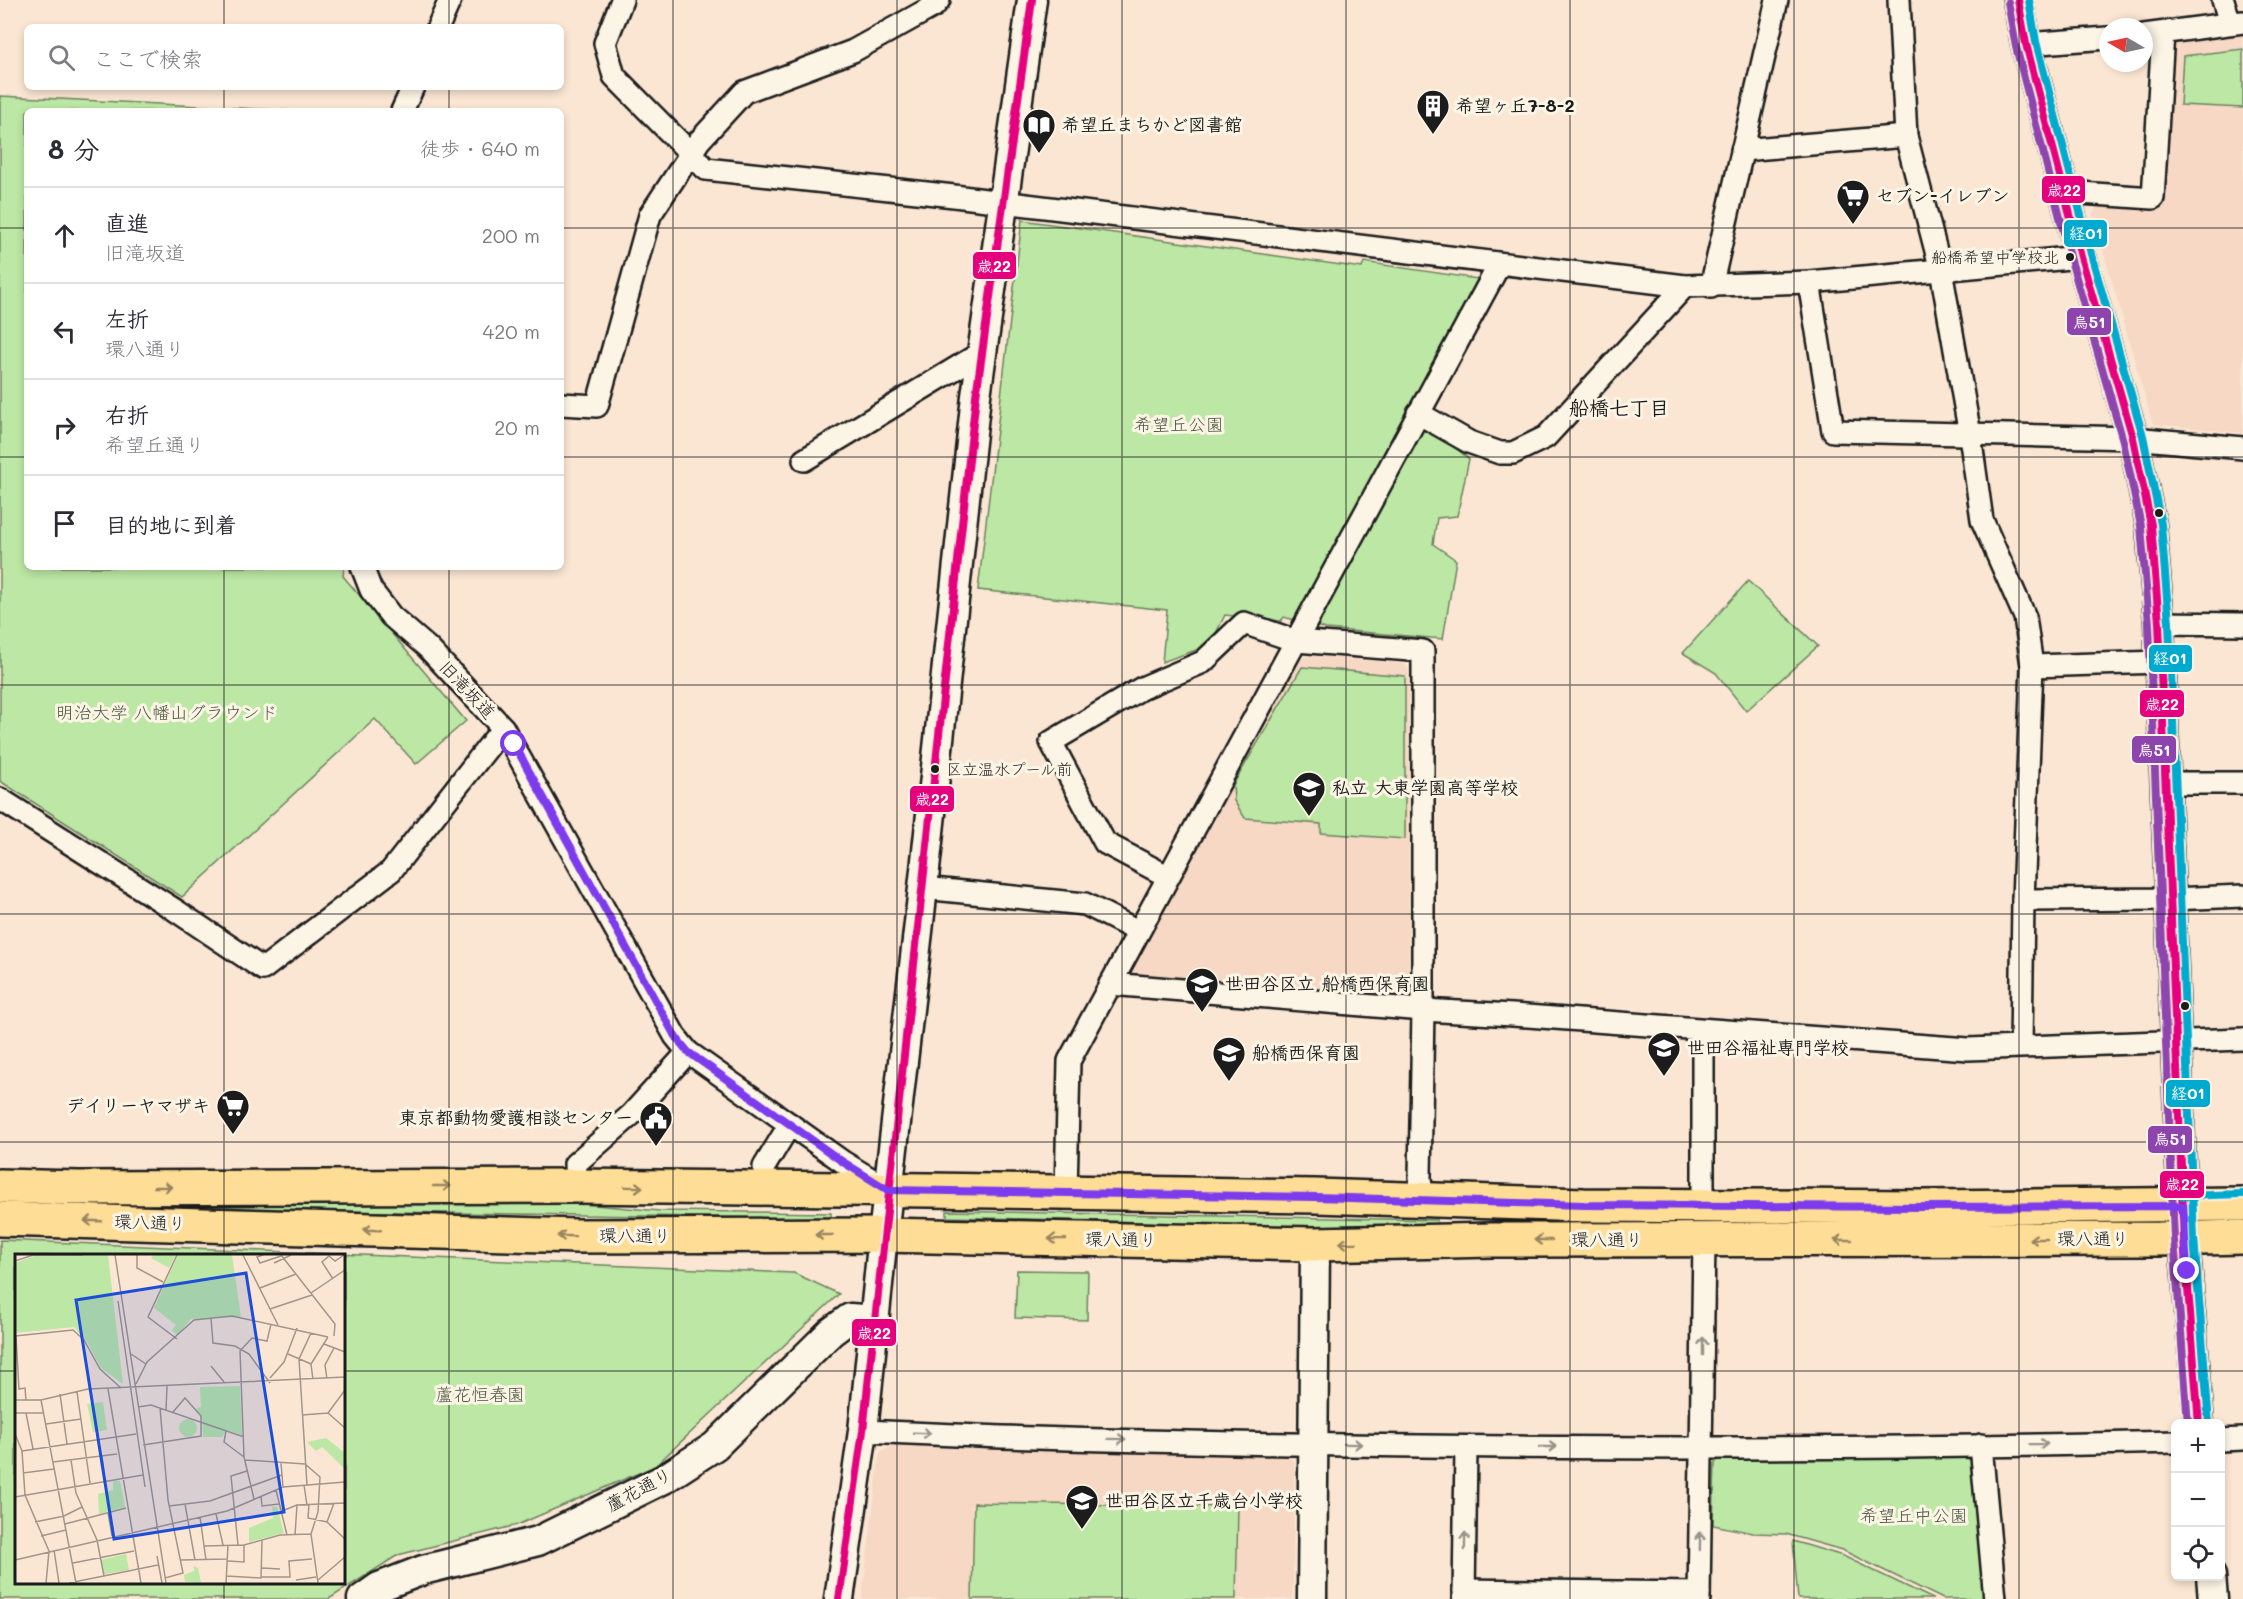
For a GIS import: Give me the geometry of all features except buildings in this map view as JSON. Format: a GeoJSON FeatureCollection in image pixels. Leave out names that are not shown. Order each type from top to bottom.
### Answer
{"type":"FeatureCollection","features":[{"type":"Feature","properties":{"kind":"main road","name":"環八通り"},"geometry":{"type":"LineString","coordinates":[[0,1186],[79,1188],[576,1186],[1066,1192],[1704,1206],[2243,1204]]}},
{"type":"Feature","properties":{"kind":"main road","name":"環八通り"},"geometry":{"type":"LineString","coordinates":[[0,1219],[577,1236],[883,1235],[1315,1244],[1493,1240],[2243,1237]]}},
{"type":"Feature","properties":{"kind":"street"},"geometry":{"type":"LineString","coordinates":[[439,24],[450,0]]}},
{"type":"Feature","properties":{"kind":"street"},"geometry":{"type":"LineString","coordinates":[[622,0],[605,43],[614,76],[706,169],[1685,286],[1711,287],[1809,282],[2081,257]]}},
{"type":"Feature","properties":{"kind":"street"},"geometry":{"type":"LineString","coordinates":[[564,404],[597,406],[650,215],[699,141],[744,92],[853,51],[934,6],[939,0]]}},
{"type":"Feature","properties":{"kind":"street"},"geometry":{"type":"LineString","coordinates":[[839,1599],[863,1431],[979,373],[1032,0]]}},
{"type":"Feature","properties":{"kind":"street"},"geometry":{"type":"LineString","coordinates":[[1711,287],[1777,0]]}},
{"type":"Feature","properties":{"kind":"street"},"geometry":{"type":"LineString","coordinates":[[1899,0],[1906,136],[1941,270],[1970,435],[1982,520],[2025,617],[2032,666],[2023,900],[2021,1046]]}},
{"type":"Feature","properties":{"kind":"street"},"geometry":{"type":"LineString","coordinates":[[2018,0],[2026,44],[2081,257],[2133,438],[2151,525],[2161,662],[2184,1239],[2199,1419]]}},
{"type":"Feature","properties":{"kind":"street"},"geometry":{"type":"LineString","coordinates":[[2065,192],[2153,198],[2154,34],[2236,23],[2223,0]]}},
{"type":"Feature","properties":{"kind":"street"},"geometry":{"type":"LineString","coordinates":[[2026,44],[2099,39]]}},
{"type":"Feature","properties":{"kind":"street"},"geometry":{"type":"LineString","coordinates":[[403,108],[411,90]]}},
{"type":"Feature","properties":{"kind":"street"},"geometry":{"type":"LineString","coordinates":[[1743,150],[1906,136]]}},
{"type":"Feature","properties":{"kind":"street"},"geometry":{"type":"LineString","coordinates":[[1066,1192],[1069,1060],[1499,265]]}},
{"type":"Feature","properties":{"kind":"street"},"geometry":{"type":"LineString","coordinates":[[1809,282],[1833,431],[2133,438],[2243,448]]}},
{"type":"Feature","properties":{"kind":"street"},"geometry":{"type":"LineString","coordinates":[[1418,413],[1470,442],[1500,453],[1513,453],[1546,437],[1685,286]]}},
{"type":"Feature","properties":{"kind":"street"},"geometry":{"type":"LineString","coordinates":[[804,460],[979,373]]}},
{"type":"Feature","properties":{"kind":"street","name":"旧滝坂道"},"geometry":{"type":"LineString","coordinates":[[363,570],[371,590],[391,616],[428,648],[508,736],[675,1036],[688,1052],[843,1162],[888,1190]]}},
{"type":"Feature","properties":{"kind":"street"},"geometry":{"type":"LineString","coordinates":[[1167,876],[1105,843],[1051,742],[1142,688],[1203,662],[1244,623],[1296,641],[1423,651],[1423,1010],[1420,1177],[1422,1200]]}},
{"type":"Feature","properties":{"kind":"street"},"geometry":{"type":"LineString","coordinates":[[2159,623],[2243,624]]}},
{"type":"Feature","properties":{"kind":"street"},"geometry":{"type":"LineString","coordinates":[[2032,666],[2161,662]]}},
{"type":"Feature","properties":{"kind":"street"},"geometry":{"type":"LineString","coordinates":[[0,799],[263,969],[391,871],[508,736]]}},
{"type":"Feature","properties":{"kind":"street"},"geometry":{"type":"LineString","coordinates":[[2165,783],[2243,783]]}},
{"type":"Feature","properties":{"kind":"street"},"geometry":{"type":"LineString","coordinates":[[923,888],[1085,904],[1138,931]]}},
{"type":"Feature","properties":{"kind":"street"},"geometry":{"type":"LineString","coordinates":[[2023,900],[2243,896]]}},
{"type":"Feature","properties":{"kind":"street"},"geometry":{"type":"LineString","coordinates":[[1110,984],[1423,1010],[1968,1049],[2243,1039]]}},
{"type":"Feature","properties":{"kind":"street"},"geometry":{"type":"LineString","coordinates":[[1703,1030],[1704,1206]]}},
{"type":"Feature","properties":{"kind":"street"},"geometry":{"type":"LineString","coordinates":[[576,1186],[575,1164],[631,1114],[688,1052]]}},
{"type":"Feature","properties":{"kind":"street"},"geometry":{"type":"LineString","coordinates":[[764,1167],[790,1124]]}},
{"type":"Feature","properties":{"kind":"street"},"geometry":{"type":"LineString","coordinates":[[1466,1446],[1464,1594],[1699,1596],[1704,1240]]}},
{"type":"Feature","properties":{"kind":"street"},"geometry":{"type":"LineString","coordinates":[[1312,1599],[1315,1244]]}},
{"type":"Feature","properties":{"kind":"street","name":"蘆花通り"},"geometry":{"type":"LineString","coordinates":[[362,1599],[379,1587],[423,1570],[538,1541],[664,1479],[715,1446],[831,1332],[850,1318],[875,1320]]}},
{"type":"Feature","properties":{"kind":"street"},"geometry":{"type":"LineString","coordinates":[[863,1431],[1002,1437],[1702,1448],[2171,1442]]}},
{"type":"Feature","properties":{"kind":"street"},"geometry":{"type":"LineString","coordinates":[[2225,1440],[2243,1439]]}},
{"type":"Feature","properties":{"kind":"street"},"geometry":{"type":"LineString","coordinates":[[1981,1445],[1995,1599]]}},
{"type":"Feature","properties":{"kind":"street"},"geometry":{"type":"LineString","coordinates":[[2211,1581],[2213,1599]]}},
{"type":"Feature","properties":{"kind":"shaded area"},"geometry":{"type":"Polygon","coordinates":[[[2243,35],[2243,433],[2153,424],[2093,215],[2097,205],[2159,211],[2174,46],[2179,41],[2243,35]]]}},
{"type":"Feature","properties":{"kind":"shaded area","name":"私立 大東学園高等学校"},"geometry":{"type":"Polygon","coordinates":[[[1308,656],[1403,664],[1409,669],[1409,985],[1398,997],[1134,976],[1128,965],[1296,660],[1308,656]]]}},
{"type":"Feature","properties":{"kind":"shaded area","name":"世田谷区立千歳台小学校"},"geometry":{"type":"Polygon","coordinates":[[[893,1446],[1289,1456],[1294,1462],[1293,1599],[862,1599],[880,1452],[893,1446]]]}},
{"type":"Feature","properties":{"kind":"green space"},"geometry":{"type":"Polygon","coordinates":[[[2243,49],[2243,108],[2180,105],[2183,56],[2243,49]]]}},
{"type":"Feature","properties":{"kind":"green space","name":"明治大学 八幡山グラウンド"},"geometry":{"type":"Polygon","coordinates":[[[0,96],[238,108],[24,108],[24,570],[344,570],[343,576],[466,721],[416,764],[375,719],[182,897],[0,781],[0,96]]]}},
{"type":"Feature","properties":{"kind":"green space","name":"希望丘公園"},"geometry":{"type":"Polygon","coordinates":[[[1022,220],[1362,268],[1364,262],[1478,279],[1408,410],[1469,459],[1457,516],[1437,518],[1433,544],[1456,560],[1443,639],[1326,629],[1284,617],[1281,621],[1225,615],[1210,645],[1162,662],[1167,610],[978,590],[1022,220]]]}},
{"type":"Feature","properties":{"kind":"green space"},"geometry":{"type":"Polygon","coordinates":[[[1748,581],[1818,646],[1746,711],[1716,673],[1683,653],[1748,581]]]}},
{"type":"Feature","properties":{"kind":"green space"},"geometry":{"type":"Polygon","coordinates":[[[1302,667],[1405,676],[1405,839],[1321,833],[1321,824],[1245,818],[1234,801],[1233,785],[1302,667]]]}},
{"type":"Feature","properties":{"kind":"green space"},"geometry":{"type":"Polygon","coordinates":[[[196,1203],[584,1204],[660,1211],[831,1213],[831,1219],[196,1209],[196,1203]]]}},
{"type":"Feature","properties":{"kind":"green space"},"geometry":{"type":"Polygon","coordinates":[[[947,1211],[1437,1220],[1438,1227],[1179,1225],[1146,1222],[947,1217],[947,1211]]]}},
{"type":"Feature","properties":{"kind":"green space","name":"蘆花恒春園"},"geometry":{"type":"Polygon","coordinates":[[[0,1240],[337,1254],[15,1254],[15,1584],[345,1584],[345,1254],[794,1273],[839,1294],[655,1466],[517,1525],[398,1555],[329,1599],[0,1599],[0,1240]]]}},
{"type":"Feature","properties":{"kind":"green space"},"geometry":{"type":"Polygon","coordinates":[[[1017,1270],[1088,1271],[1087,1320],[1015,1318],[1017,1270]]]}},
{"type":"Feature","properties":{"kind":"green space","name":"希望丘中公園"},"geometry":{"type":"Polygon","coordinates":[[[1964,1455],[1972,1462],[1984,1599],[1943,1599],[1842,1550],[1786,1534],[1753,1533],[1713,1525],[1715,1463],[1722,1456],[1964,1455]]]}},
{"type":"Feature","properties":{"kind":"green space"},"geometry":{"type":"Polygon","coordinates":[[[974,1503],[1238,1507],[1236,1599],[972,1599],[974,1503]]]}},
{"type":"Feature","properties":{"kind":"green space"},"geometry":{"type":"Polygon","coordinates":[[[1793,1541],[1843,1556],[1933,1599],[1798,1599],[1793,1541]]]}},
{"type":"Feature","properties":{"kind":"transit line","name":"歳22"},"geometry":{"type":"LineString","coordinates":[[839,1599],[863,1431],[976,396],[1032,0]]}},
{"type":"Feature","properties":{"kind":"transit line","name":"歳22"},"geometry":{"type":"LineString","coordinates":[[2018,0],[2026,44],[2081,257],[2133,438],[2151,525],[2159,623],[2184,1239],[2199,1419]]}},
{"type":"Feature","properties":{"kind":"transit line","name":"経01"},"geometry":{"type":"LineString","coordinates":[[2029,0],[2036,42],[2091,254],[2143,436],[2161,524],[2169,623],[2194,1238],[2209,1419]]}},
{"type":"Feature","properties":{"kind":"transit line","name":"烏51"},"geometry":{"type":"LineString","coordinates":[[2008,2],[2016,47],[2071,260],[2123,441],[2141,526],[2149,624],[2174,1239],[2188,1419]]}},
{"type":"Feature","properties":{"kind":"transit line","name":"経01"},"geometry":{"type":"LineString","coordinates":[[2183,1196],[2243,1194]]}},
{"type":"Feature","properties":{"kind":"place","name":"希望ヶ丘7-8-2"},"geometry":{"type":"Point","coordinates":[1433,135]}},
{"type":"Feature","properties":{"kind":"place","name":"希望丘まちかど図書館"},"geometry":{"type":"Point","coordinates":[1039,154]}},
{"type":"Feature","properties":{"kind":"place","name":"セブン-イレブン"},"geometry":{"type":"Point","coordinates":[1853,225]}},
{"type":"Feature","properties":{"kind":"place","name":"船橋希望中学校北"},"geometry":{"type":"Point","coordinates":[2070,257]}},
{"type":"Feature","properties":{"kind":"place","name":"区立温水プール前"},"geometry":{"type":"Point","coordinates":[935,769]}},
{"type":"Feature","properties":{"kind":"place","name":"私立 大東学園高等学校"},"geometry":{"type":"Point","coordinates":[1309,817]}},
{"type":"Feature","properties":{"kind":"place","name":"世田谷区立 船橋西保育園"},"geometry":{"type":"Point","coordinates":[1202,1013]}},
{"type":"Feature","properties":{"kind":"place","name":"世田谷福祉専門学校"},"geometry":{"type":"Point","coordinates":[1664,1077]}},
{"type":"Feature","properties":{"kind":"place","name":"船橋西保育園"},"geometry":{"type":"Point","coordinates":[1229,1082]}},
{"type":"Feature","properties":{"kind":"place","name":"デイリーヤマザキ"},"geometry":{"type":"Point","coordinates":[233,1135]}},
{"type":"Feature","properties":{"kind":"place","name":"東京都動物愛護相談センター"},"geometry":{"type":"Point","coordinates":[656,1147]}},
{"type":"Feature","properties":{"kind":"place","name":"世田谷区立千歳台小学校"},"geometry":{"type":"Point","coordinates":[1082,1530]}},
{"type":"Feature","properties":{"kind":"district","name":"船橋七丁目"},"geometry":{"type":"Point","coordinates":[1619,408]}},
{"type":"Feature","properties":{"kind":"route"},"geometry":{"type":"LineString","coordinates":[[514,744],[675,1036],[688,1052],[843,1162],[888,1190],[1316,1197],[1584,1205],[2183,1206],[2187,1271]]}}]}
